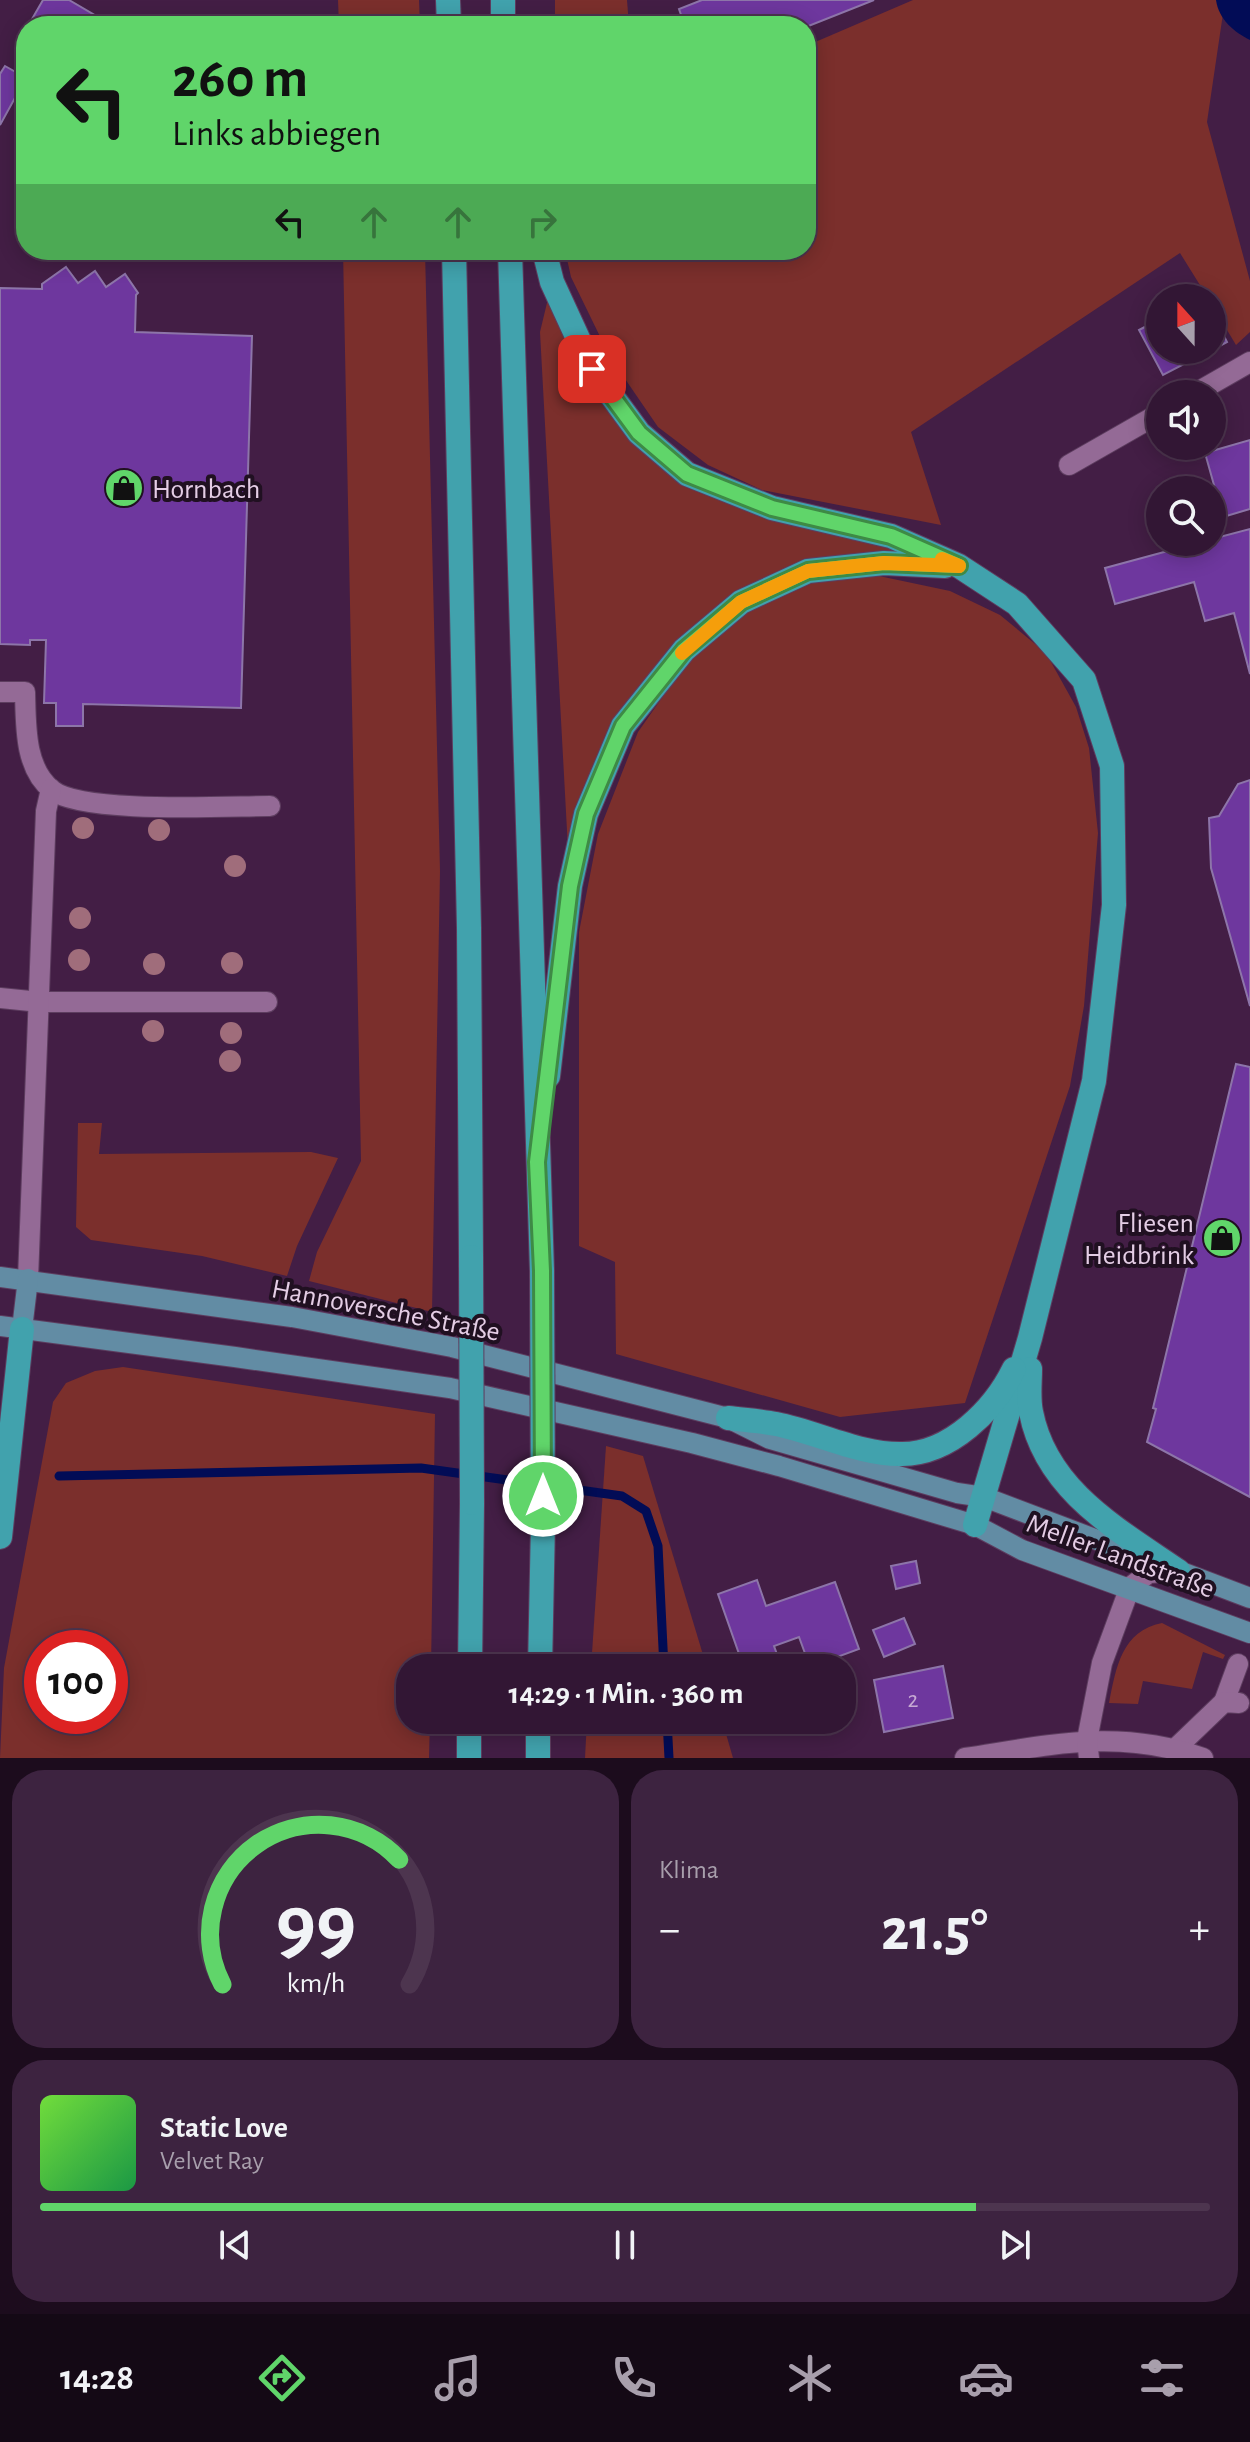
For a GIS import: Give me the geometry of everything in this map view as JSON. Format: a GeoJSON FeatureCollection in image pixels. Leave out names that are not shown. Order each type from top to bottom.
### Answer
{"type":"FeatureCollection","features":[{"type":"Feature","properties":{"kind":"highway"},"geometry":{"type":"LineString","coordinates":[[454,260],[469,928],[470,1654]]}},
{"type":"Feature","properties":{"kind":"highway"},"geometry":{"type":"LineString","coordinates":[[510,260],[542,1271],[540,1654]]}},
{"type":"Feature","properties":{"kind":"highway"},"geometry":{"type":"LineString","coordinates":[[546,260],[552,282],[592,369],[639,433],[687,474],[772,508],[891,536],[959,566],[1017,604],[1084,680],[1112,766],[1114,905],[1094,1081],[1030,1338],[975,1525]]}},
{"type":"Feature","properties":{"kind":"highway"},"geometry":{"type":"LineString","coordinates":[[537,1162],[570,886],[586,814],[623,726],[684,650],[741,602],[808,571],[884,563],[959,566]]}},
{"type":"Feature","properties":{"kind":"highway"},"geometry":{"type":"LineString","coordinates":[[0,1537],[11,1328]]}},
{"type":"Feature","properties":{"kind":"highway"},"geometry":{"type":"LineString","coordinates":[[728,1418],[777,1424],[902,1455],[934,1448],[959,1433],[984,1412],[1009,1379],[1030,1338]]}},
{"type":"Feature","properties":{"kind":"highway"},"geometry":{"type":"LineString","coordinates":[[1030,1338],[1030,1409],[1038,1438],[1052,1468],[1065,1485],[1106,1522],[1178,1571]]}},
{"type":"Feature","properties":{"kind":"highway"},"geometry":{"type":"LineString","coordinates":[[469,1734],[469,1758]]}},
{"type":"Feature","properties":{"kind":"highway"},"geometry":{"type":"LineString","coordinates":[[538,1734],[538,1758]]}},
{"type":"Feature","properties":{"kind":"main road","name":"Hannoversche Straße"},"geometry":{"type":"LineString","coordinates":[[0,1277],[292,1317],[452,1347],[728,1418],[770,1439],[957,1493],[984,1497]]}},
{"type":"Feature","properties":{"kind":"main road"},"geometry":{"type":"LineString","coordinates":[[28,1279],[11,1328],[450,1388],[692,1443],[975,1525]]}},
{"type":"Feature","properties":{"kind":"main road","name":"Meller Landstraße"},"geometry":{"type":"LineString","coordinates":[[984,1497],[1250,1598]]}},
{"type":"Feature","properties":{"kind":"main road","name":"Meller Landstraße"},"geometry":{"type":"LineString","coordinates":[[975,1525],[1022,1550],[1250,1633]]}},
{"type":"Feature","properties":{"kind":"lane"},"geometry":{"type":"LineString","coordinates":[[1218,380],[1250,362]]}},
{"type":"Feature","properties":{"kind":"lane"},"geometry":{"type":"LineString","coordinates":[[1069,465],[1146,421]]}},
{"type":"Feature","properties":{"kind":"lane"},"geometry":{"type":"LineString","coordinates":[[0,692],[25,692],[29,751],[38,773],[51,789],[69,800],[98,804],[270,806]]}},
{"type":"Feature","properties":{"kind":"lane"},"geometry":{"type":"LineString","coordinates":[[28,1279],[46,811],[51,789]]}},
{"type":"Feature","properties":{"kind":"lane"},"geometry":{"type":"LineString","coordinates":[[0,998],[40,1002],[267,1002]]}},
{"type":"Feature","properties":{"kind":"lane"},"geometry":{"type":"LineString","coordinates":[[1088,1749],[1102,1663],[1130,1587],[1149,1573],[1178,1571]]}},
{"type":"Feature","properties":{"kind":"lane"},"geometry":{"type":"LineString","coordinates":[[1176,1748],[1231,1702],[1238,1664]]}},
{"type":"Feature","properties":{"kind":"lane"},"geometry":{"type":"LineString","coordinates":[[965,1758],[1088,1749],[1137,1742],[1176,1748],[1203,1758]]}},
{"type":"Feature","properties":{"kind":"shaded area"},"geometry":{"type":"Polygon","coordinates":[[[338,0],[419,0],[420,16],[339,16],[338,0]]]}},
{"type":"Feature","properties":{"kind":"shaded area"},"geometry":{"type":"Polygon","coordinates":[[[555,0],[627,0],[628,16],[555,16],[555,0]]]}},
{"type":"Feature","properties":{"kind":"shaded area"},"geometry":{"type":"Polygon","coordinates":[[[913,0],[1225,0],[1207,122],[1250,281],[1250,332],[1236,345],[1226,328],[1226,284],[1199,284],[1180,253],[911,432],[941,525],[762,490],[708,465],[658,427],[610,357],[571,277],[567,260],[816,260],[816,42],[913,0]]]}},
{"type":"Feature","properties":{"kind":"shaded area"},"geometry":{"type":"Polygon","coordinates":[[[1216,0],[1250,0],[1250,40],[1228,24],[1220,14],[1216,0]]]}},
{"type":"Feature","properties":{"kind":"shaded area"},"geometry":{"type":"Polygon","coordinates":[[[343,260],[425,260],[440,871],[432,1312],[309,1281],[317,1252],[361,1161],[343,260]]]}},
{"type":"Feature","properties":{"kind":"shaded area"},"geometry":{"type":"Polygon","coordinates":[[[552,282],[592,369],[687,474],[959,566],[808,571],[741,602],[623,726],[570,886],[540,332],[552,282]]]}},
{"type":"Feature","properties":{"kind":"shaded area"},"geometry":{"type":"Polygon","coordinates":[[[879,576],[950,591],[1000,615],[1046,653],[1076,707],[1089,748],[1098,833],[1084,1006],[1070,1086],[965,1403],[840,1417],[616,1354],[615,1262],[579,1246],[579,932],[598,834],[638,732],[687,662],[744,613],[811,582],[879,576]]]}},
{"type":"Feature","properties":{"kind":"shaded area"},"geometry":{"type":"Polygon","coordinates":[[[78,1123],[102,1123],[99,1154],[311,1152],[338,1158],[297,1246],[287,1276],[202,1256],[91,1240],[76,1227],[78,1123]]]}},
{"type":"Feature","properties":{"kind":"shaded area"},"geometry":{"type":"Polygon","coordinates":[[[123,1367],[435,1414],[431,1654],[396,1654],[396,1734],[430,1734],[429,1758],[0,1758],[4,1668],[53,1402],[66,1383],[95,1371],[123,1367]]]}},
{"type":"Feature","properties":{"kind":"shaded area"},"geometry":{"type":"Polygon","coordinates":[[[606,1446],[643,1456],[703,1654],[592,1654],[606,1446]]]}},
{"type":"Feature","properties":{"kind":"shaded area"},"geometry":{"type":"Polygon","coordinates":[[[1162,1623],[1225,1655],[1223,1659],[1203,1652],[1192,1689],[1143,1681],[1138,1704],[1109,1703],[1118,1664],[1129,1642],[1149,1627],[1162,1623]]]}},
{"type":"Feature","properties":{"kind":"shaded area"},"geometry":{"type":"Polygon","coordinates":[[[586,1734],[726,1734],[733,1758],[585,1758],[586,1734]]]}},
{"type":"Feature","properties":{"kind":"building"},"geometry":{"type":"Polygon","coordinates":[[[43,0],[69,0],[96,16],[34,16],[43,0]]]}},
{"type":"Feature","properties":{"kind":"building"},"geometry":{"type":"Polygon","coordinates":[[[702,0],[874,0],[816,23],[816,16],[681,16],[679,9],[702,0]]]}},
{"type":"Feature","properties":{"kind":"building"},"geometry":{"type":"Polygon","coordinates":[[[5,66],[16,72],[16,96],[0,125],[0,74],[5,66]]]}},
{"type":"Feature","properties":{"kind":"building","name":"Hornbach"},"geometry":{"type":"Polygon","coordinates":[[[66,267],[78,283],[95,271],[106,287],[125,274],[138,293],[135,332],[252,336],[241,708],[83,704],[83,726],[56,726],[56,703],[44,703],[46,640],[30,640],[30,645],[0,644],[0,288],[42,289],[42,284],[66,267]]]}},
{"type":"Feature","properties":{"kind":"building"},"geometry":{"type":"Polygon","coordinates":[[[1146,326],[1146,343],[1139,330],[1146,326]]]}},
{"type":"Feature","properties":{"kind":"building"},"geometry":{"type":"Polygon","coordinates":[[[1157,364],[1184,364],[1163,375],[1157,364]]]}},
{"type":"Feature","properties":{"kind":"building"},"geometry":{"type":"Polygon","coordinates":[[[1250,440],[1250,509],[1226,516],[1226,476],[1211,476],[1207,460],[1226,460],[1226,447],[1250,440]]]}},
{"type":"Feature","properties":{"kind":"building"},"geometry":{"type":"Polygon","coordinates":[[[1250,529],[1250,674],[1234,613],[1205,621],[1194,582],[1115,604],[1105,568],[1149,556],[1226,556],[1226,535],[1250,529]]]}},
{"type":"Feature","properties":{"kind":"building"},"geometry":{"type":"Polygon","coordinates":[[[1250,780],[1250,1006],[1211,868],[1209,818],[1219,816],[1238,784],[1250,780]]]}},
{"type":"Feature","properties":{"kind":"building","name":"Fliesen Heidbrink"},"geometry":{"type":"Polygon","coordinates":[[[1236,1064],[1250,1067],[1250,1497],[1147,1442],[1236,1064]]]}},
{"type":"Feature","properties":{"kind":"building"},"geometry":{"type":"Polygon","coordinates":[[[916,1561],[920,1583],[896,1589],[891,1566],[916,1561]]]}},
{"type":"Feature","properties":{"kind":"building"},"geometry":{"type":"Polygon","coordinates":[[[757,1580],[766,1606],[835,1582],[859,1649],[845,1654],[805,1654],[799,1637],[774,1646],[777,1654],[739,1654],[718,1594],[757,1580]]]}},
{"type":"Feature","properties":{"kind":"building"},"geometry":{"type":"Polygon","coordinates":[[[904,1618],[915,1644],[884,1657],[873,1630],[904,1618]]]}},
{"type":"Feature","properties":{"kind":"building"},"geometry":{"type":"Polygon","coordinates":[[[943,1666],[953,1718],[884,1732],[874,1680],[943,1666]]]}},
{"type":"Feature","properties":{"kind":"waterway"},"geometry":{"type":"LineString","coordinates":[[59,1476],[421,1468],[622,1496],[646,1511],[658,1546],[663,1654]]}},
{"type":"Feature","properties":{"kind":"waterway"},"geometry":{"type":"LineString","coordinates":[[668,1734],[669,1758]]}},
{"type":"Feature","properties":{"kind":"slow traffic"},"geometry":{"type":"LineString","coordinates":[[682,653],[741,602],[808,571],[884,563],[959,566],[942,559]]}},
{"type":"Feature","properties":{"kind":"place","name":"Hornbach"},"geometry":{"type":"Point","coordinates":[124,488]}},
{"type":"Feature","properties":{"kind":"place","name":"Fliesen Heidbrink"},"geometry":{"type":"Point","coordinates":[1222,1238]}},
{"type":"Feature","properties":{"kind":"route"},"geometry":{"type":"LineString","coordinates":[[543,1496],[542,1271],[537,1162],[570,886],[586,814],[623,726],[684,650],[741,602],[808,571],[884,563],[959,566],[891,536],[772,508],[687,474],[639,433],[592,369]]}}]}
